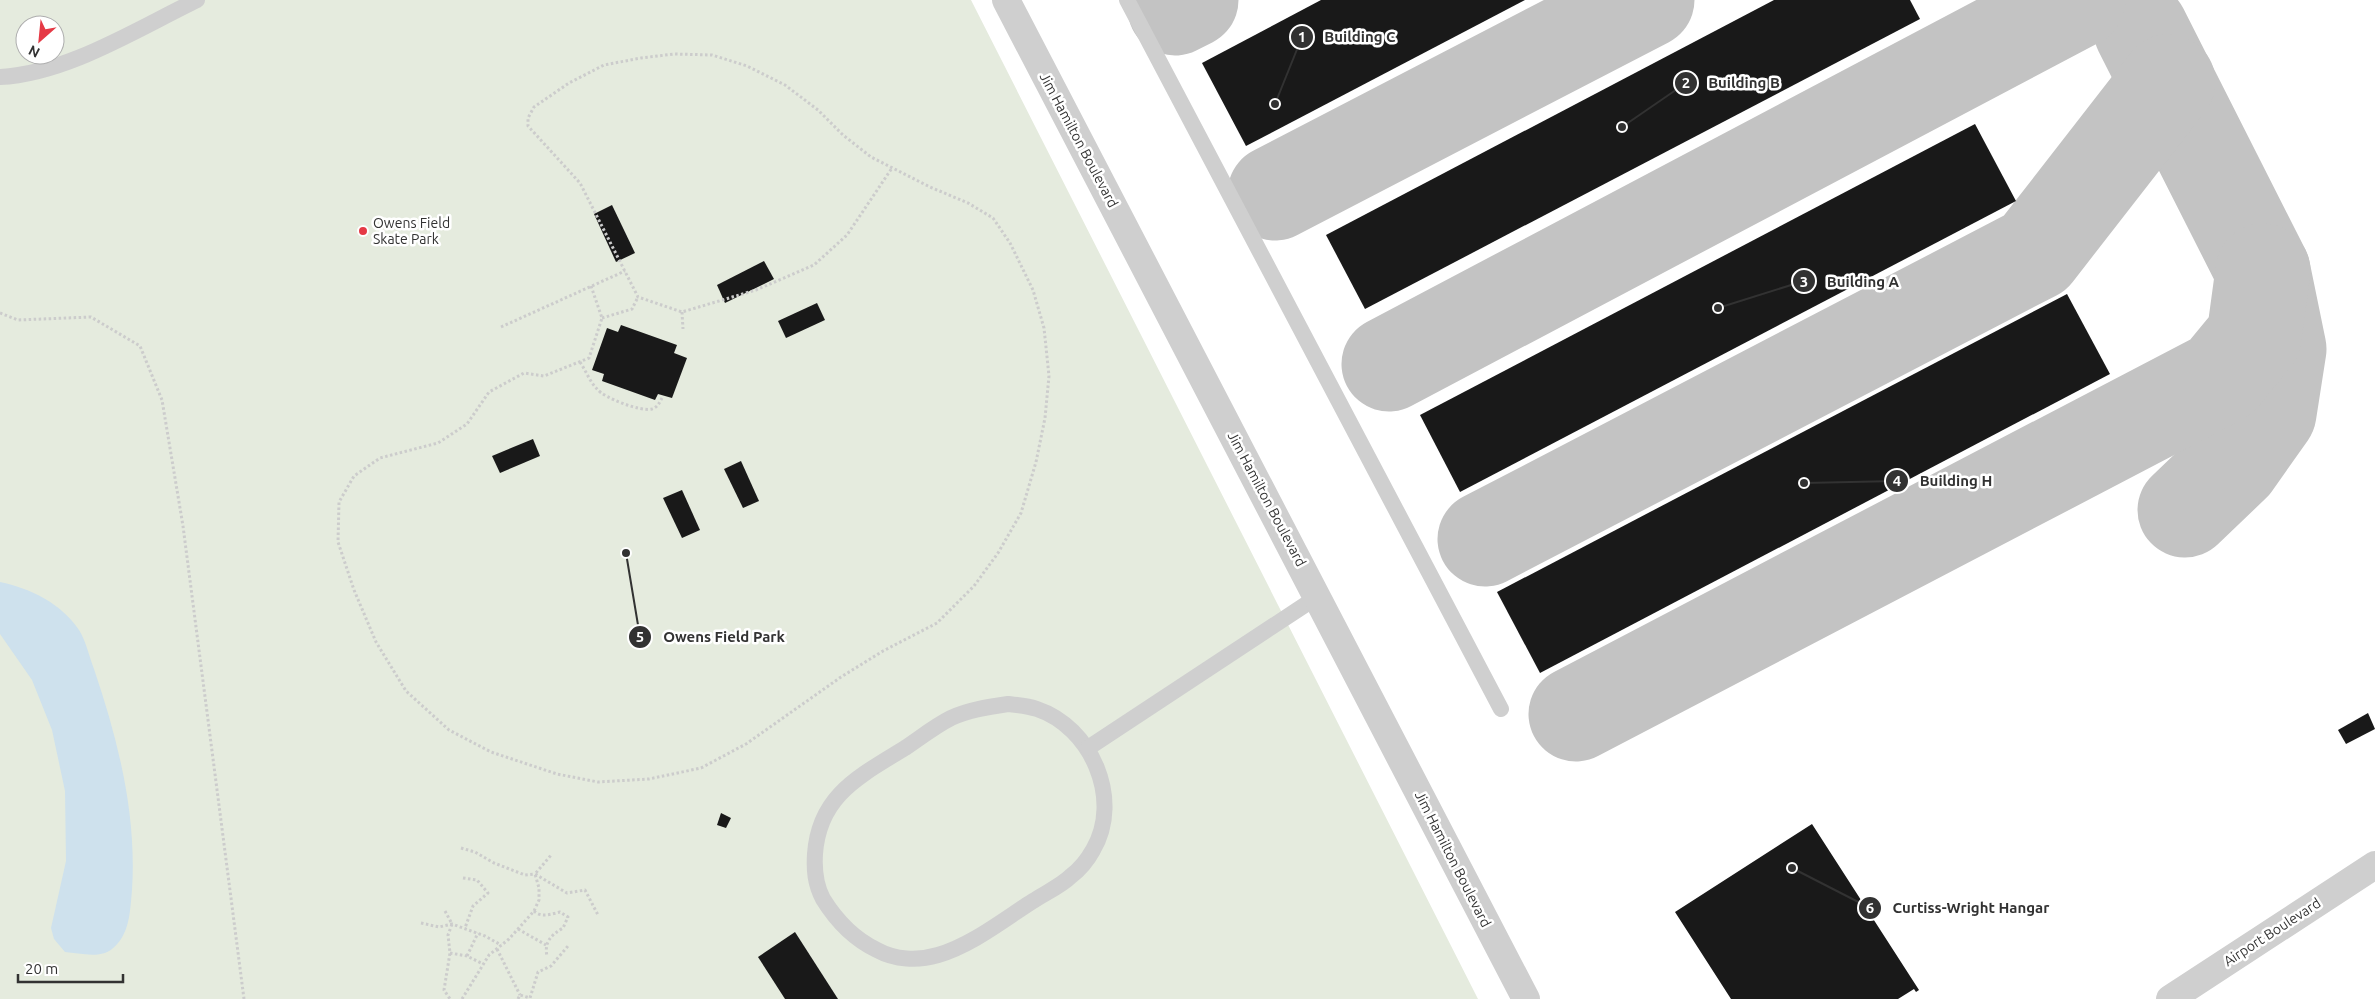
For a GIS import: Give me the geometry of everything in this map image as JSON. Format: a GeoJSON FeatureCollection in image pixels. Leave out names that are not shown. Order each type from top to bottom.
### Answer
{"type":"FeatureCollection","features":[{"type":"Feature","properties":{"kind":"street","name":"Jim Hamilton Boulevard"},"geometry":{"type":"LineString","coordinates":[[1006,0],[1526,999]]}},
{"type":"Feature","properties":{"kind":"street","name":"Airport Boulevard"},"geometry":{"type":"LineString","coordinates":[[2170,999],[2375,865]]}},
{"type":"Feature","properties":{"kind":"lane"},"geometry":{"type":"LineString","coordinates":[[0,78],[21,76],[68,62],[197,0]]}},
{"type":"Feature","properties":{"kind":"lane"},"geometry":{"type":"LineString","coordinates":[[1127,0],[1501,709]]}},
{"type":"Feature","properties":{"kind":"lane"},"geometry":{"type":"LineString","coordinates":[[1088,748],[1317,597]]}},
{"type":"Feature","properties":{"kind":"lane"},"geometry":{"type":"LineString","coordinates":[[1008,704],[1037,708],[1076,734],[1088,748],[1096,763],[1104,797],[1102,823],[1093,850],[1071,877],[963,945],[937,956],[918,959],[884,954],[867,945],[845,928],[830,911],[819,891],[814,871],[816,843],[822,819],[835,799],[854,780],[951,718],[980,708],[1008,704]]}},
{"type":"Feature","properties":{"kind":"path"},"geometry":{"type":"LineString","coordinates":[[591,286],[602,318],[588,358],[544,376],[524,373],[489,392],[467,424],[438,443],[380,458],[354,476],[340,502],[338,542],[354,590],[376,642],[406,692],[449,730],[491,752],[557,774],[598,782],[649,779],[700,768],[746,744],[883,650],[937,623],[974,586],[998,553],[1021,513],[1036,462],[1046,418],[1049,376],[1044,328],[1033,290],[1010,243],[993,218],[968,203],[930,187],[871,157],[843,135],[818,110],[785,85],[747,66],[712,55],[674,54],[604,65],[569,83],[534,107],[528,118],[528,126],[580,183],[638,297],[682,312],[756,290],[814,265],[846,234],[892,168]]}},
{"type":"Feature","properties":{"kind":"path"},"geometry":{"type":"LineString","coordinates":[[501,327],[625,272]]}},
{"type":"Feature","properties":{"kind":"path"},"geometry":{"type":"LineString","coordinates":[[602,318],[632,309],[638,297]]}},
{"type":"Feature","properties":{"kind":"path"},"geometry":{"type":"LineString","coordinates":[[682,312],[683,329]]}},
{"type":"Feature","properties":{"kind":"path"},"geometry":{"type":"LineString","coordinates":[[0,313],[18,320],[91,317],[140,346],[162,400],[183,526],[244,999]]}},
{"type":"Feature","properties":{"kind":"path"},"geometry":{"type":"LineString","coordinates":[[580,362],[598,390],[612,399],[650,410],[658,406],[662,398]]}},
{"type":"Feature","properties":{"kind":"path"},"geometry":{"type":"LineString","coordinates":[[461,848],[475,852],[494,863],[525,875],[535,874],[567,893],[585,890],[598,915]]}},
{"type":"Feature","properties":{"kind":"path"},"geometry":{"type":"LineString","coordinates":[[535,874],[552,854]]}},
{"type":"Feature","properties":{"kind":"path"},"geometry":{"type":"LineString","coordinates":[[464,999],[483,964],[534,911],[539,894],[535,874]]}},
{"type":"Feature","properties":{"kind":"path"},"geometry":{"type":"LineString","coordinates":[[463,878],[477,880],[488,893],[473,906],[465,928]]}},
{"type":"Feature","properties":{"kind":"path"},"geometry":{"type":"LineString","coordinates":[[445,911],[452,924],[448,935],[450,953],[444,990],[450,999]]}},
{"type":"Feature","properties":{"kind":"path"},"geometry":{"type":"LineString","coordinates":[[534,911],[537,914],[547,915],[560,912],[568,917],[564,928],[551,935],[546,945],[547,956]]}},
{"type":"Feature","properties":{"kind":"path"},"geometry":{"type":"LineString","coordinates":[[421,923],[439,927],[452,924],[478,933],[501,945]]}},
{"type":"Feature","properties":{"kind":"path"},"geometry":{"type":"LineString","coordinates":[[518,929],[546,945]]}},
{"type":"Feature","properties":{"kind":"path"},"geometry":{"type":"LineString","coordinates":[[467,956],[478,933]]}},
{"type":"Feature","properties":{"kind":"path"},"geometry":{"type":"LineString","coordinates":[[497,949],[520,995],[530,998],[538,972],[551,966],[568,946]]}},
{"type":"Feature","properties":{"kind":"path"},"geometry":{"type":"LineString","coordinates":[[450,953],[467,956],[483,964]]}},
{"type":"Feature","properties":{"kind":"path"},"geometry":{"type":"LineString","coordinates":[[518,999],[520,995]]}},
{"type":"Feature","properties":{"kind":"shaded area"},"geometry":{"type":"Polygon","coordinates":[[[0,0],[971,0],[1478,999],[0,999],[0,0]]]}},
{"type":"Feature","properties":{"kind":"water"},"geometry":{"type":"Polygon","coordinates":[[[0,582],[23,588],[44,598],[64,612],[72,621],[86,644],[111,723],[129,805],[132,833],[132,890],[126,930],[112,949],[102,954],[89,955],[65,952],[54,939],[51,928],[66,861],[65,791],[52,730],[32,680],[0,634],[0,582]]]}},
{"type":"Feature","properties":{"kind":"building"},"geometry":{"type":"Polygon","coordinates":[[[1321,0],[1525,0],[1246,146],[1202,63],[1321,0]]]}},
{"type":"Feature","properties":{"kind":"building"},"geometry":{"type":"Polygon","coordinates":[[[1774,0],[1910,0],[1920,19],[1365,309],[1326,235],[1774,0]]]}},
{"type":"Feature","properties":{"kind":"building"},"geometry":{"type":"Polygon","coordinates":[[[1975,124],[2016,201],[1460,492],[1420,415],[1975,124]]]}},
{"type":"Feature","properties":{"kind":"building"},"geometry":{"type":"Polygon","coordinates":[[[612,205],[635,253],[616,262],[594,214],[612,205]]]}},
{"type":"Feature","properties":{"kind":"building"},"geometry":{"type":"Polygon","coordinates":[[[764,261],[774,279],[725,303],[717,285],[764,261]]]}},
{"type":"Feature","properties":{"kind":"building"},"geometry":{"type":"Polygon","coordinates":[[[2067,294],[2110,374],[1540,673],[1497,592],[2067,294]]]}},
{"type":"Feature","properties":{"kind":"building"},"geometry":{"type":"Polygon","coordinates":[[[817,303],[825,320],[786,338],[778,321],[817,303]]]}},
{"type":"Feature","properties":{"kind":"building"},"geometry":{"type":"Polygon","coordinates":[[[621,325],[677,345],[674,353],[687,358],[672,398],[658,394],[655,400],[602,381],[604,374],[592,370],[607,328],[618,332],[621,325]]]}},
{"type":"Feature","properties":{"kind":"building"},"geometry":{"type":"Polygon","coordinates":[[[533,439],[540,456],[500,473],[492,456],[533,439]]]}},
{"type":"Feature","properties":{"kind":"building"},"geometry":{"type":"Polygon","coordinates":[[[741,461],[759,501],[743,508],[724,469],[741,461]]]}},
{"type":"Feature","properties":{"kind":"building"},"geometry":{"type":"Polygon","coordinates":[[[682,490],[700,530],[682,538],[663,498],[682,490]]]}},
{"type":"Feature","properties":{"kind":"building"},"geometry":{"type":"Polygon","coordinates":[[[2368,713],[2375,729],[2346,744],[2338,730],[2368,713]]]}},
{"type":"Feature","properties":{"kind":"building"},"geometry":{"type":"Polygon","coordinates":[[[721,813],[731,818],[726,828],[717,825],[721,813]]]}},
{"type":"Feature","properties":{"kind":"building"},"geometry":{"type":"Polygon","coordinates":[[[1812,824],[1919,990],[1916,992],[1914,989],[1898,999],[1731,999],[1675,912],[1812,824]]]}},
{"type":"Feature","properties":{"kind":"building"},"geometry":{"type":"Polygon","coordinates":[[[795,932],[838,999],[785,999],[758,957],[795,932]]]}},
{"type":"Feature","properties":{"kind":"taxiway"},"geometry":{"type":"LineString","coordinates":[[1175,8],[1191,0]]}},
{"type":"Feature","properties":{"kind":"taxiway"},"geometry":{"type":"LineString","coordinates":[[1275,193],[1647,0]]}},
{"type":"Feature","properties":{"kind":"taxiway"},"geometry":{"type":"LineString","coordinates":[[1389,364],[2078,0]]}},
{"type":"Feature","properties":{"kind":"taxiway"},"geometry":{"type":"LineString","coordinates":[[2141,30],[2263,271],[2279,349],[2269,413],[2233,464],[2185,510]]}},
{"type":"Feature","properties":{"kind":"taxiway"},"geometry":{"type":"LineString","coordinates":[[1485,539],[2035,253],[2168,82]]}},
{"type":"Feature","properties":{"kind":"taxiway"},"geometry":{"type":"LineString","coordinates":[[1576,714],[2221,377],[2254,337],[2263,271]]}},
{"type":"Feature","properties":{"kind":"place","name":"Building C"},"geometry":{"type":"Point","coordinates":[1275,104]}},
{"type":"Feature","properties":{"kind":"place","name":"Building B"},"geometry":{"type":"Point","coordinates":[1622,127]}},
{"type":"Feature","properties":{"kind":"place","name":"Owens Field Skate Park"},"geometry":{"type":"Point","coordinates":[363,231]}},
{"type":"Feature","properties":{"kind":"place","name":"Building A"},"geometry":{"type":"Point","coordinates":[1718,308]}},
{"type":"Feature","properties":{"kind":"place","name":"Building H"},"geometry":{"type":"Point","coordinates":[1804,483]}},
{"type":"Feature","properties":{"kind":"place","name":"Owens Field Park"},"geometry":{"type":"Point","coordinates":[626,553]}},
{"type":"Feature","properties":{"kind":"place","name":"Curtiss-Wright Hangar"},"geometry":{"type":"Point","coordinates":[1792,868]}}]}
